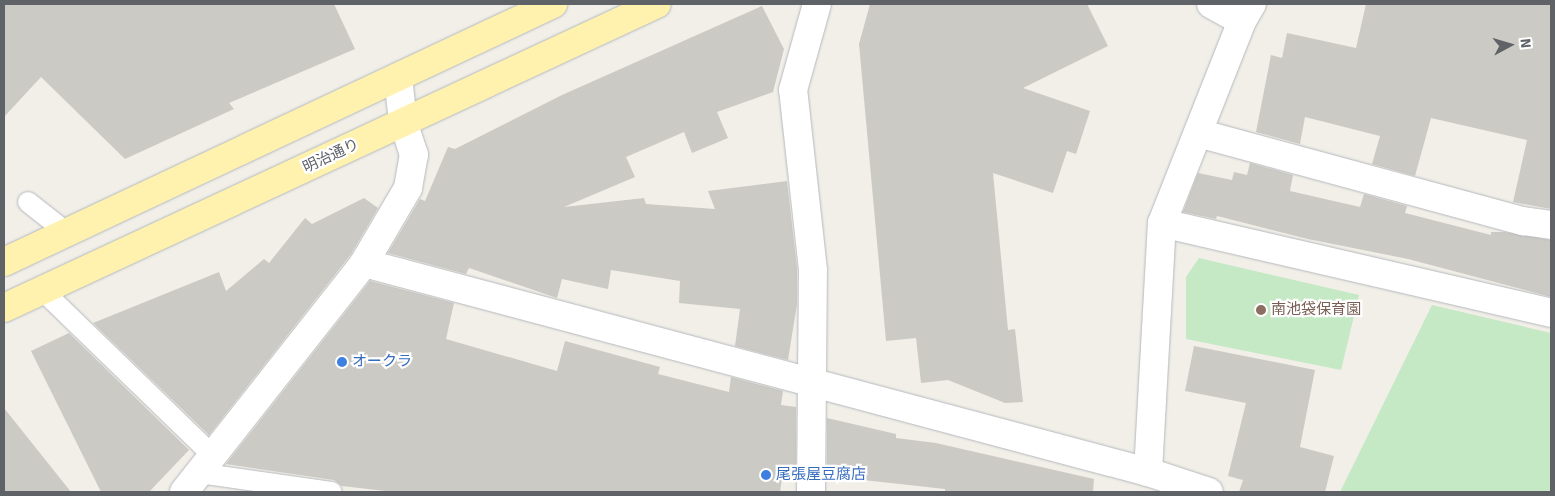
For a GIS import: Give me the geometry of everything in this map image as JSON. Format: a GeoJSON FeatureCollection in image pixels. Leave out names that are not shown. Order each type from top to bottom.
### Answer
{"type":"FeatureCollection","features":[{"type":"Feature","properties":{"kind":"main road"},"geometry":{"type":"LineString","coordinates":[[5,259],[553,4]]}},
{"type":"Feature","properties":{"kind":"main road","name":"明治通り"},"geometry":{"type":"LineString","coordinates":[[4,308],[657,4]]}},
{"type":"Feature","properties":{"kind":"street"},"geometry":{"type":"LineString","coordinates":[[811,492],[813,270],[793,90],[817,4]]}},
{"type":"Feature","properties":{"kind":"street"},"geometry":{"type":"LineString","coordinates":[[1148,472],[1162,223],[1247,12],[1211,4]]}},
{"type":"Feature","properties":{"kind":"street"},"geometry":{"type":"LineString","coordinates":[[200,478],[364,263],[408,188],[414,155],[403,122],[398,77]]}},
{"type":"Feature","properties":{"kind":"street"},"geometry":{"type":"LineString","coordinates":[[1198,133],[1523,221],[1551,225]]}},
{"type":"Feature","properties":{"kind":"street"},"geometry":{"type":"LineString","coordinates":[[1162,223],[1551,313]]}},
{"type":"Feature","properties":{"kind":"street"},"geometry":{"type":"LineString","coordinates":[[364,263],[813,385],[1148,472],[1209,492]]}},
{"type":"Feature","properties":{"kind":"lane"},"geometry":{"type":"LineString","coordinates":[[28,202],[66,232]]}},
{"type":"Feature","properties":{"kind":"lane"},"geometry":{"type":"LineString","coordinates":[[42,290],[200,478],[332,492]]}},
{"type":"Feature","properties":{"kind":"green space"},"geometry":{"type":"Polygon","coordinates":[[[1199,258],[1359,295],[1341,370],[1186,339],[1186,277],[1199,258]]]}},
{"type":"Feature","properties":{"kind":"green space"},"geometry":{"type":"Polygon","coordinates":[[[1432,305],[1551,333],[1551,492],[1340,492],[1432,305]]]}},
{"type":"Feature","properties":{"kind":"building"},"geometry":{"type":"Polygon","coordinates":[[[4,4],[334,4],[355,49],[229,103],[234,109],[125,159],[41,77],[4,117],[4,4]]]}},
{"type":"Feature","properties":{"kind":"building"},"geometry":{"type":"Polygon","coordinates":[[[870,4],[1087,4],[1108,46],[1023,88],[1090,111],[1076,154],[1067,151],[1053,193],[993,173],[1008,330],[1015,329],[1023,402],[1005,403],[948,380],[921,383],[916,338],[886,341],[859,44],[870,4]]]}},
{"type":"Feature","properties":{"kind":"building"},"geometry":{"type":"Polygon","coordinates":[[[1366,4],[1551,4],[1551,209],[1513,202],[1527,140],[1431,118],[1415,176],[1372,164],[1380,136],[1305,117],[1300,144],[1256,132],[1271,55],[1282,58],[1287,33],[1356,48],[1366,4]]]}},
{"type":"Feature","properties":{"kind":"building"},"geometry":{"type":"Polygon","coordinates":[[[762,6],[784,49],[773,92],[717,112],[728,138],[692,153],[684,132],[626,157],[635,177],[564,207],[644,198],[646,204],[715,209],[708,191],[787,181],[797,268],[797,304],[788,360],[735,346],[740,309],[679,303],[680,281],[611,270],[608,289],[562,279],[557,298],[469,268],[466,274],[388,253],[420,199],[425,201],[448,147],[455,149],[562,95],[762,6]]]}},
{"type":"Feature","properties":{"kind":"building"},"geometry":{"type":"Polygon","coordinates":[[[1250,163],[1293,175],[1290,191],[1360,207],[1364,194],[1407,206],[1405,213],[1491,235],[1491,232],[1505,232],[1551,240],[1551,297],[1408,259],[1308,239],[1217,216],[1216,219],[1183,212],[1198,173],[1232,180],[1234,172],[1247,175],[1250,163]]]}},
{"type":"Feature","properties":{"kind":"building"},"geometry":{"type":"Polygon","coordinates":[[[364,198],[378,208],[351,254],[209,435],[93,323],[219,272],[226,291],[264,259],[269,263],[305,218],[312,224],[364,198]]]}},
{"type":"Feature","properties":{"kind":"building"},"geometry":{"type":"Polygon","coordinates":[[[370,281],[454,303],[446,339],[557,371],[565,341],[660,367],[658,374],[729,392],[731,377],[783,391],[781,405],[796,407],[796,473],[783,471],[780,492],[394,492],[342,486],[334,480],[226,464],[370,281]]]}},
{"type":"Feature","properties":{"kind":"building"},"geometry":{"type":"Polygon","coordinates":[[[69,333],[189,450],[149,492],[101,492],[31,351],[69,333]]]}},
{"type":"Feature","properties":{"kind":"building"},"geometry":{"type":"Polygon","coordinates":[[[1194,346],[1315,370],[1300,447],[1334,456],[1325,492],[1239,492],[1243,480],[1228,476],[1246,403],[1185,391],[1194,346]]]}},
{"type":"Feature","properties":{"kind":"building"},"geometry":{"type":"Polygon","coordinates":[[[4,408],[71,492],[4,492],[4,408]]]}},
{"type":"Feature","properties":{"kind":"building"},"geometry":{"type":"Polygon","coordinates":[[[827,418],[896,434],[896,438],[936,443],[1094,479],[1093,492],[945,492],[945,489],[827,476],[827,418]]]}},
{"type":"Feature","properties":{"kind":"place","name":"南池袋保育園"},"geometry":{"type":"Point","coordinates":[1261,310]}},
{"type":"Feature","properties":{"kind":"place","name":"オークラ"},"geometry":{"type":"Point","coordinates":[342,362]}},
{"type":"Feature","properties":{"kind":"place","name":"尾張屋豆腐店"},"geometry":{"type":"Point","coordinates":[766,475]}}]}
